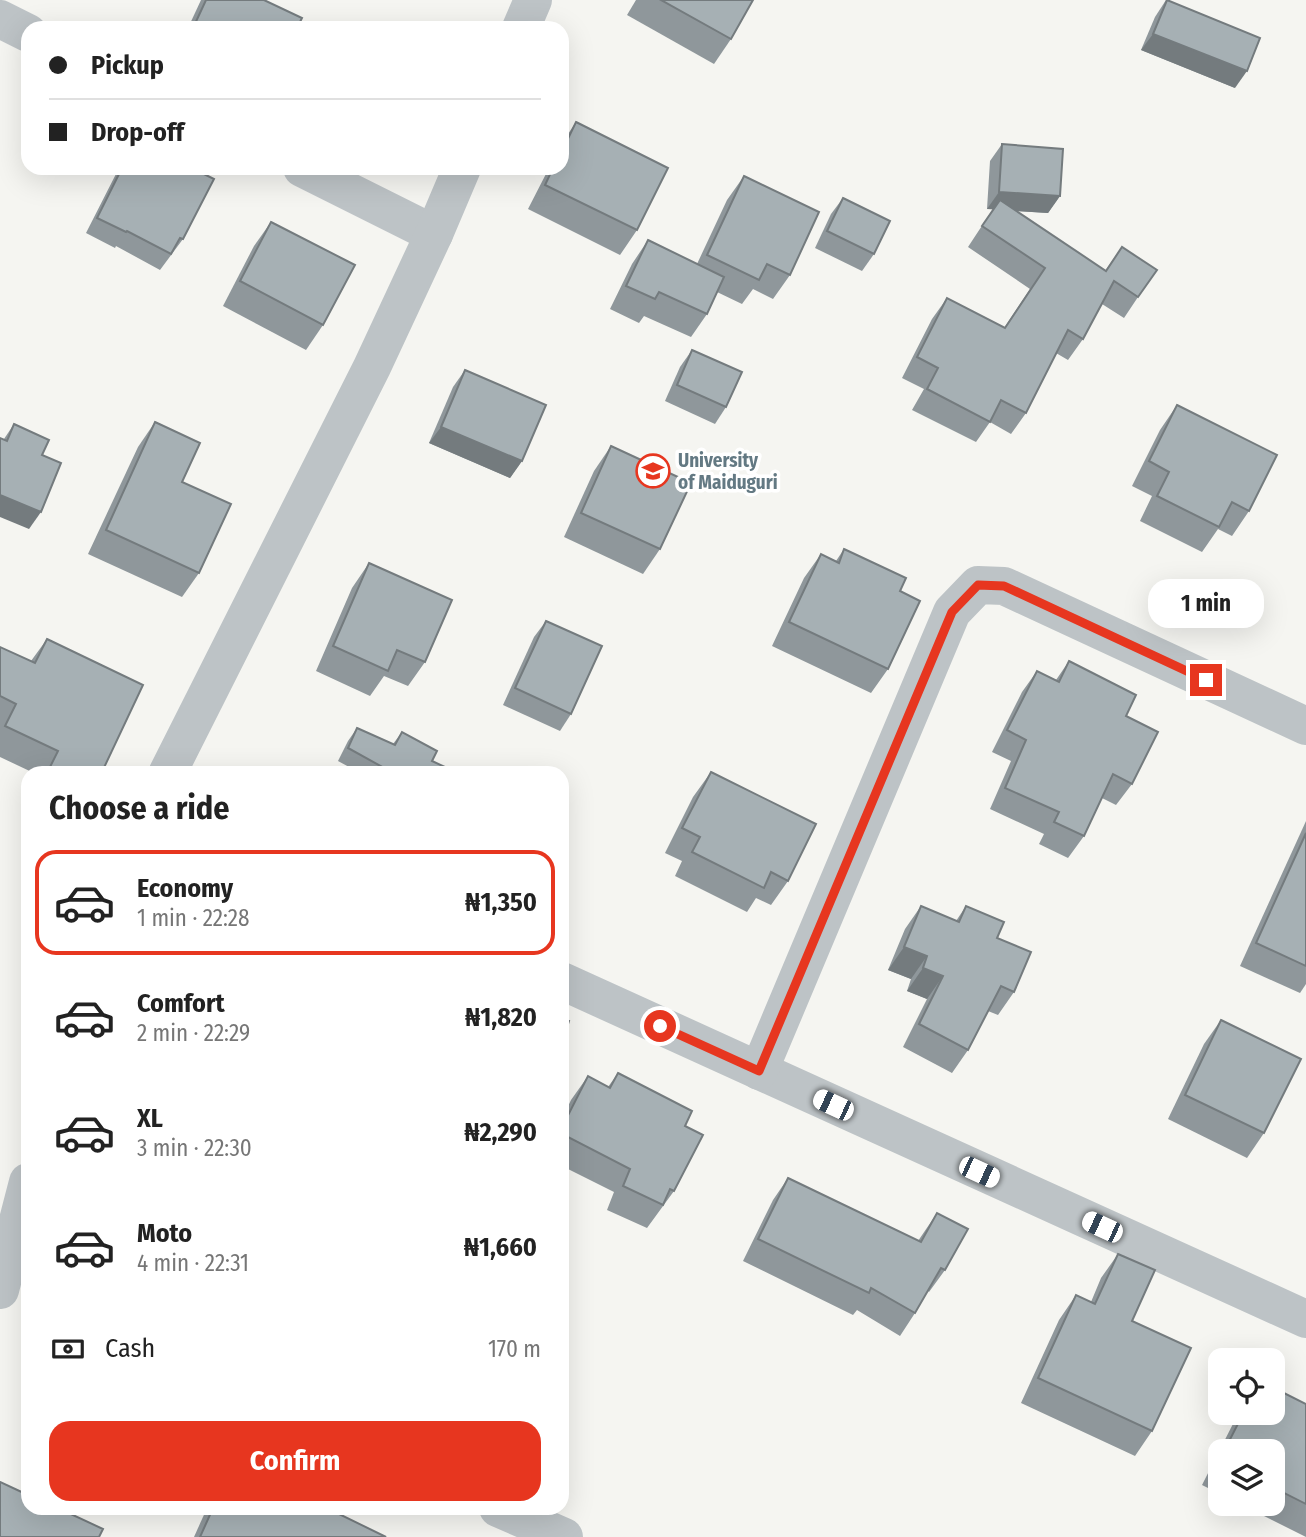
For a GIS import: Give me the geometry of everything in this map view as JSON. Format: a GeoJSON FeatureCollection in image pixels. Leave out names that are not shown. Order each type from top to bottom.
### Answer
{"type":"FeatureCollection","features":[{"type":"Feature","properties":{"kind":"street"},"geometry":{"type":"LineString","coordinates":[[524,21],[533,0]]}},
{"type":"Feature","properties":{"kind":"street"},"geometry":{"type":"LineString","coordinates":[[0,19],[21,30]]}},
{"type":"Feature","properties":{"kind":"street"},"geometry":{"type":"LineString","coordinates":[[316,175],[435,234]]}},
{"type":"Feature","properties":{"kind":"street"},"geometry":{"type":"LineString","coordinates":[[171,766],[372,367],[435,234],[459,175]]}},
{"type":"Feature","properties":{"kind":"street"},"geometry":{"type":"LineString","coordinates":[[759,1071],[952,612],[978,585],[1004,586],[1306,726]]}},
{"type":"Feature","properties":{"kind":"street"},"geometry":{"type":"LineString","coordinates":[[569,984],[1306,1319]]}},
{"type":"Feature","properties":{"kind":"street"},"geometry":{"type":"LineString","coordinates":[[21,1210],[0,1292],[21,1302]]}},
{"type":"Feature","properties":{"kind":"street"},"geometry":{"type":"LineString","coordinates":[[514,1515],[564,1537]]}},
{"type":"Feature","properties":{"kind":"building"},"geometry":{"type":"Polygon","coordinates":[[[206,0],[264,0],[302,18],[300,21],[196,21],[206,0]]]}},
{"type":"Feature","properties":{"kind":"building"},"geometry":{"type":"Polygon","coordinates":[[[661,0],[753,0],[731,39],[661,0]]]}},
{"type":"Feature","properties":{"kind":"building"},"geometry":{"type":"Polygon","coordinates":[[[1167,0],[1260,38],[1247,71],[1153,34],[1167,0]]]}},
{"type":"Feature","properties":{"kind":"building"},"geometry":{"type":"Polygon","coordinates":[[[576,122],[668,168],[637,230],[545,185],[550,175],[569,175],[569,136],[576,122]]]}},
{"type":"Feature","properties":{"kind":"building"},"geometry":{"type":"Polygon","coordinates":[[[1002,144],[1063,149],[1060,196],[999,192],[1002,144]]]}},
{"type":"Feature","properties":{"kind":"building"},"geometry":{"type":"Polygon","coordinates":[[[118,175],[206,175],[214,179],[183,239],[180,238],[171,254],[97,218],[118,175]]]}},
{"type":"Feature","properties":{"kind":"building"},"geometry":{"type":"Polygon","coordinates":[[[744,176],[819,212],[790,275],[767,264],[759,280],[707,255],[744,176]]]}},
{"type":"Feature","properties":{"kind":"building"},"geometry":{"type":"Polygon","coordinates":[[[843,198],[890,221],[874,254],[827,231],[843,198]]]}},
{"type":"Feature","properties":{"kind":"building"},"geometry":{"type":"Polygon","coordinates":[[[1000,200],[1106,271],[1122,247],[1157,270],[1138,297],[1114,281],[1083,339],[1068,330],[1026,413],[1001,400],[990,422],[927,389],[938,368],[917,357],[947,298],[1005,328],[1045,268],[982,226],[1000,200]]]}},
{"type":"Feature","properties":{"kind":"building"},"geometry":{"type":"Polygon","coordinates":[[[271,222],[355,265],[323,325],[240,281],[271,222]]]}},
{"type":"Feature","properties":{"kind":"building"},"geometry":{"type":"Polygon","coordinates":[[[648,240],[724,277],[707,314],[659,292],[655,299],[626,286],[648,240]]]}},
{"type":"Feature","properties":{"kind":"building"},"geometry":{"type":"Polygon","coordinates":[[[692,350],[742,372],[726,407],[677,385],[692,350]]]}},
{"type":"Feature","properties":{"kind":"building"},"geometry":{"type":"Polygon","coordinates":[[[465,370],[546,405],[522,461],[441,427],[465,370]]]}},
{"type":"Feature","properties":{"kind":"building"},"geometry":{"type":"Polygon","coordinates":[[[1177,405],[1277,455],[1249,511],[1232,502],[1219,527],[1157,496],[1169,472],[1149,461],[1177,405]]]}},
{"type":"Feature","properties":{"kind":"building"},"geometry":{"type":"Polygon","coordinates":[[[155,422],[200,443],[182,482],[231,504],[199,573],[106,530],[155,422]]]}},
{"type":"Feature","properties":{"kind":"building"},"geometry":{"type":"Polygon","coordinates":[[[14,424],[49,440],[42,455],[61,463],[41,512],[0,495],[0,438],[7,441],[14,424]]]}},
{"type":"Feature","properties":{"kind":"building"},"geometry":{"type":"Polygon","coordinates":[[[611,446],[691,483],[660,549],[581,513],[611,446]]]}},
{"type":"Feature","properties":{"kind":"building"},"geometry":{"type":"Polygon","coordinates":[[[844,549],[906,578],[900,591],[920,601],[888,669],[789,622],[821,554],[839,563],[844,549]]]}},
{"type":"Feature","properties":{"kind":"building"},"geometry":{"type":"Polygon","coordinates":[[[369,563],[452,600],[425,662],[397,650],[388,671],[333,646],[369,563]]]}},
{"type":"Feature","properties":{"kind":"building"},"geometry":{"type":"Polygon","coordinates":[[[546,621],[602,646],[571,714],[515,688],[546,621]]]}},
{"type":"Feature","properties":{"kind":"building"},"geometry":{"type":"Polygon","coordinates":[[[47,639],[143,685],[105,766],[50,766],[58,751],[5,726],[16,704],[0,696],[0,647],[35,663],[47,639]]]}},
{"type":"Feature","properties":{"kind":"building"},"geometry":{"type":"Polygon","coordinates":[[[1069,661],[1136,695],[1126,716],[1158,732],[1132,784],[1113,774],[1084,836],[1054,822],[1059,812],[1005,788],[1026,740],[1007,730],[1037,671],[1059,682],[1069,661]]]}},
{"type":"Feature","properties":{"kind":"building"},"geometry":{"type":"Polygon","coordinates":[[[357,728],[395,745],[402,732],[437,751],[432,761],[443,766],[381,766],[348,748],[357,728]]]}},
{"type":"Feature","properties":{"kind":"building"},"geometry":{"type":"Polygon","coordinates":[[[711,772],[816,824],[788,881],[771,872],[764,888],[692,852],[700,837],[682,828],[711,772]]]}},
{"type":"Feature","properties":{"kind":"building"},"geometry":{"type":"Polygon","coordinates":[[[1306,833],[1306,966],[1256,943],[1306,833]]]}},
{"type":"Feature","properties":{"kind":"building"},"geometry":{"type":"Polygon","coordinates":[[[921,906],[959,922],[966,906],[1004,922],[997,938],[1031,952],[1014,992],[1001,986],[968,1050],[919,1024],[943,976],[923,968],[927,956],[904,947],[921,906]]]}},
{"type":"Feature","properties":{"kind":"building"},"geometry":{"type":"Polygon","coordinates":[[[1221,1020],[1301,1059],[1264,1133],[1185,1095],[1221,1020]]]}},
{"type":"Feature","properties":{"kind":"building"},"geometry":{"type":"Polygon","coordinates":[[[618,1073],[692,1111],[685,1126],[703,1135],[674,1191],[670,1189],[663,1205],[623,1186],[630,1169],[569,1138],[569,1113],[588,1076],[610,1088],[618,1073]]]}},
{"type":"Feature","properties":{"kind":"building"},"geometry":{"type":"Polygon","coordinates":[[[788,1178],[921,1242],[937,1213],[968,1229],[945,1270],[941,1268],[915,1313],[871,1288],[869,1293],[758,1239],[788,1178]]]}},
{"type":"Feature","properties":{"kind":"building"},"geometry":{"type":"Polygon","coordinates":[[[1118,1254],[1155,1270],[1132,1321],[1191,1348],[1152,1431],[1038,1378],[1076,1295],[1095,1304],[1118,1254]]]}},
{"type":"Feature","properties":{"kind":"building"},"geometry":{"type":"Polygon","coordinates":[[[1285,1394],[1306,1404],[1306,1504],[1285,1494],[1285,1439],[1230,1439],[1237,1425],[1285,1425],[1285,1394]]]}},
{"type":"Feature","properties":{"kind":"building"},"geometry":{"type":"Polygon","coordinates":[[[0,1482],[21,1492],[21,1515],[73,1515],[103,1529],[99,1537],[0,1537],[0,1482]]]}},
{"type":"Feature","properties":{"kind":"building"},"geometry":{"type":"Polygon","coordinates":[[[210,1515],[341,1515],[386,1537],[200,1537],[210,1515]]]}},
{"type":"Feature","properties":{"kind":"place","name":"University of Maiduguri"},"geometry":{"type":"Point","coordinates":[653,471]}},
{"type":"Feature","properties":{"kind":"route"},"geometry":{"type":"LineString","coordinates":[[660,1026],[759,1071],[952,612],[978,585],[1004,586],[1206,680]]}}]}
